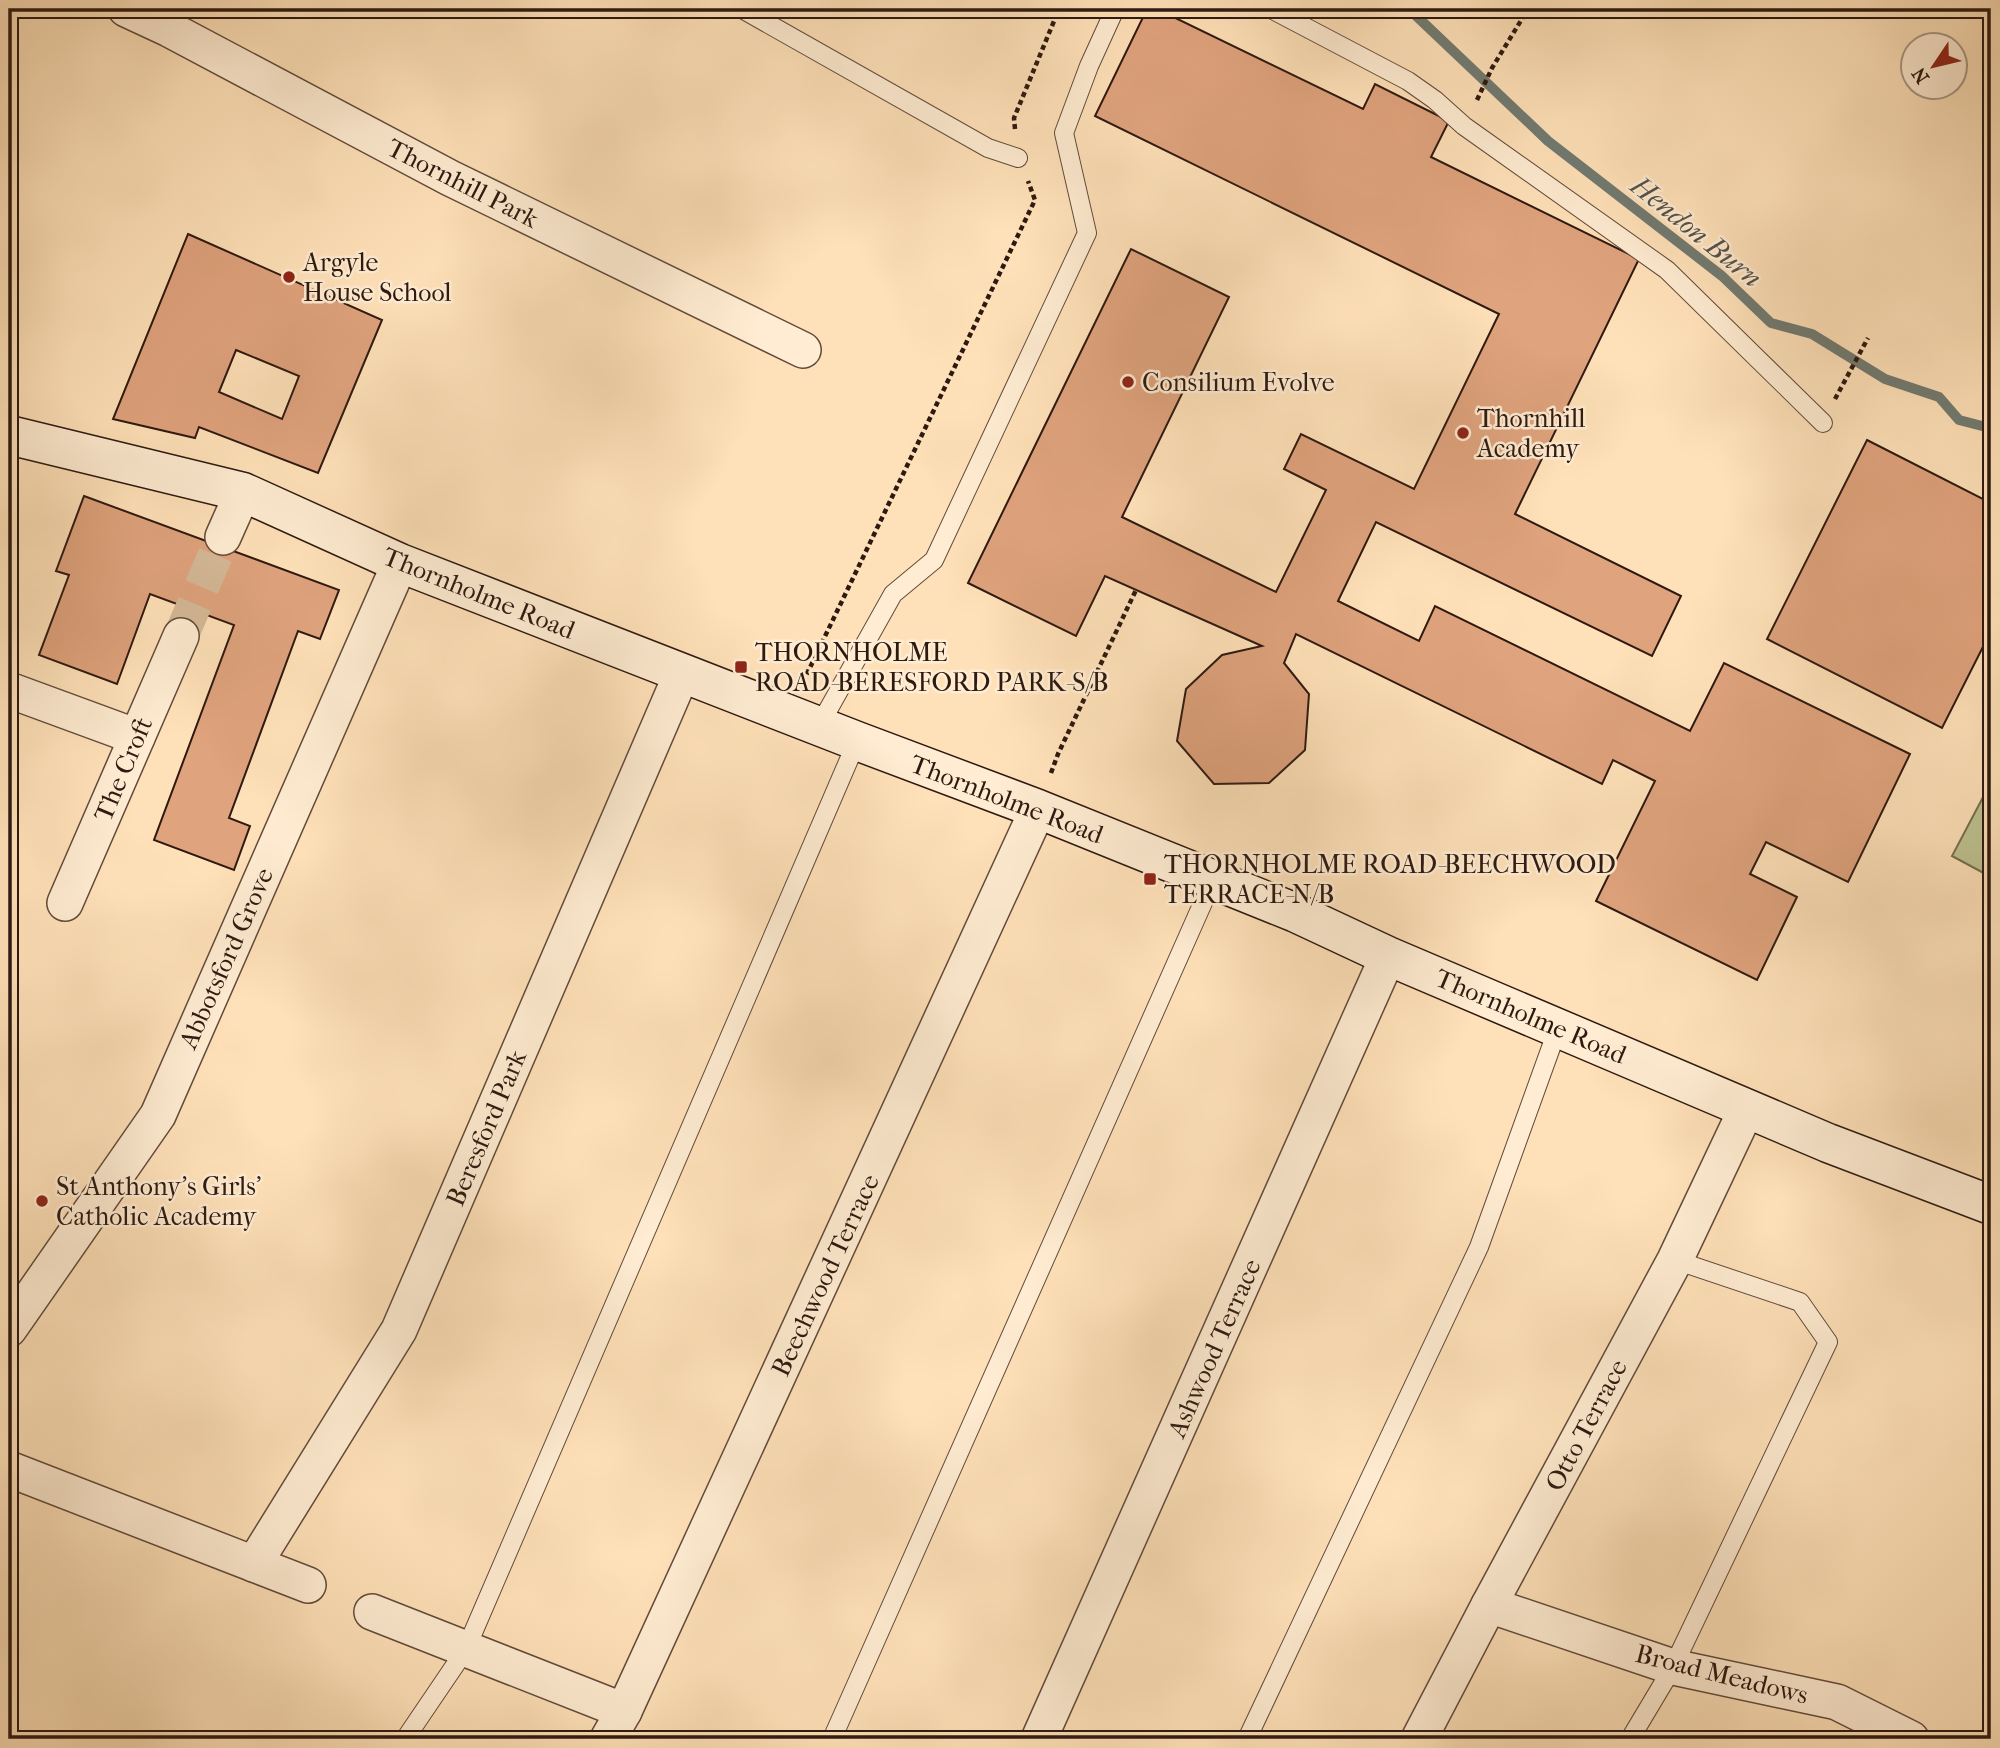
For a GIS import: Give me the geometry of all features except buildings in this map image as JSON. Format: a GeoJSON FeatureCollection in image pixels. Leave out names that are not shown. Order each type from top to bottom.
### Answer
{"type":"FeatureCollection","features":[{"type":"Feature","properties":{"kind":"street","name":"Thornhill Park"},"geometry":{"type":"LineString","coordinates":[[126,9],[169,29],[450,178],[803,350]]}},
{"type":"Feature","properties":{"kind":"street","name":"Thornholme Road"},"geometry":{"type":"LineString","coordinates":[[9,435],[243,492],[400,563],[1038,809],[1213,880],[1828,1143],[1991,1205]]}},
{"type":"Feature","properties":{"kind":"street"},"geometry":{"type":"LineString","coordinates":[[223,537],[243,492]]}},
{"type":"Feature","properties":{"kind":"street","name":"Abbotsford Grove"},"geometry":{"type":"LineString","coordinates":[[9,1329],[158,1115],[400,563]]}},
{"type":"Feature","properties":{"kind":"street","name":"The Croft"},"geometry":{"type":"LineString","coordinates":[[65,903],[181,636]]}},
{"type":"Feature","properties":{"kind":"street","name":"Beresford Park"},"geometry":{"type":"LineString","coordinates":[[254,1564],[398,1331],[682,673]]}},
{"type":"Feature","properties":{"kind":"street"},"geometry":{"type":"LineString","coordinates":[[9,690],[136,737]]}},
{"type":"Feature","properties":{"kind":"street","name":"Beechwood Terrace"},"geometry":{"type":"LineString","coordinates":[[616,1725],[1038,809]]}},
{"type":"Feature","properties":{"kind":"street","name":"Ashwood Terrace"},"geometry":{"type":"LineString","coordinates":[[1039,1739],[1388,956]]}},
{"type":"Feature","properties":{"kind":"street","name":"Otto Terrace"},"geometry":{"type":"LineString","coordinates":[[1419,1739],[1675,1260],[1747,1108]]}},
{"type":"Feature","properties":{"kind":"street"},"geometry":{"type":"LineString","coordinates":[[9,1469],[308,1585]]}},
{"type":"Feature","properties":{"kind":"street","name":"Broad Meadows"},"geometry":{"type":"LineString","coordinates":[[1489,1605],[1673,1667],[1837,1702],[1911,1739]]}},
{"type":"Feature","properties":{"kind":"street"},"geometry":{"type":"LineString","coordinates":[[372,1612],[466,1649],[616,1725]]}},
{"type":"Feature","properties":{"kind":"lane"},"geometry":{"type":"LineString","coordinates":[[742,9],[988,148],[1018,158]]}},
{"type":"Feature","properties":{"kind":"lane"},"geometry":{"type":"LineString","coordinates":[[803,720],[893,594],[934,560],[1087,233],[1064,132],[1089,66],[1115,9]]}},
{"type":"Feature","properties":{"kind":"lane"},"geometry":{"type":"LineString","coordinates":[[1271,9],[1408,81],[1435,100],[1464,126],[1667,270],[1823,423]]}},
{"type":"Feature","properties":{"kind":"lane"},"geometry":{"type":"LineString","coordinates":[[405,1739],[466,1649],[858,741]]}},
{"type":"Feature","properties":{"kind":"lane"},"geometry":{"type":"LineString","coordinates":[[832,1739],[1213,880]]}},
{"type":"Feature","properties":{"kind":"lane"},"geometry":{"type":"LineString","coordinates":[[1247,1739],[1479,1247],[1558,1028]]}},
{"type":"Feature","properties":{"kind":"lane"},"geometry":{"type":"LineString","coordinates":[[1630,1739],[1673,1667],[1828,1342],[1800,1302],[1675,1260]]}},
{"type":"Feature","properties":{"kind":"path"},"geometry":{"type":"LineString","coordinates":[[803,720],[1035,200],[1018,158],[1014,118],[1059,9]]}},
{"type":"Feature","properties":{"kind":"path"},"geometry":{"type":"LineString","coordinates":[[1475,104],[1492,68],[1528,9]]}},
{"type":"Feature","properties":{"kind":"path"},"geometry":{"type":"LineString","coordinates":[[1844,383],[1868,338]]}},
{"type":"Feature","properties":{"kind":"path"},"geometry":{"type":"LineString","coordinates":[[1058,754],[1136,590]]}},
{"type":"Feature","properties":{"kind":"green space"},"geometry":{"type":"Polygon","coordinates":[[[1991,782],[1991,877],[1952,856],[1991,782]]]}},
{"type":"Feature","properties":{"kind":"waterway","name":"Hendon Burn"},"geometry":{"type":"LineString","coordinates":[[1409,9],[1548,141],[1722,276],[1771,323],[1812,334],[1885,379],[1939,397],[1959,420],[1986,427],[1991,432]]}},
{"type":"Feature","properties":{"kind":"tunnel"},"geometry":{"type":"LineString","coordinates":[[181,636],[223,537]]}},
{"type":"Feature","properties":{"kind":"place","name":"Argyle House School"},"geometry":{"type":"Point","coordinates":[289,277]}},
{"type":"Feature","properties":{"kind":"place","name":"Consilium Evolve"},"geometry":{"type":"Point","coordinates":[1128,382]}},
{"type":"Feature","properties":{"kind":"place","name":"Thornhill Academy"},"geometry":{"type":"Point","coordinates":[1463,433]}},
{"type":"Feature","properties":{"kind":"place","name":"THORNHOLME ROAD-BERESFORD PARK-S/B"},"geometry":{"type":"Point","coordinates":[741,667]}},
{"type":"Feature","properties":{"kind":"place","name":"THORNHOLME ROAD-BEECHWOOD TERRACE-N/B"},"geometry":{"type":"Point","coordinates":[1150,879]}},
{"type":"Feature","properties":{"kind":"place","name":"St Anthony's Girls' Catholic Academy"},"geometry":{"type":"Point","coordinates":[42,1201]}}]}
